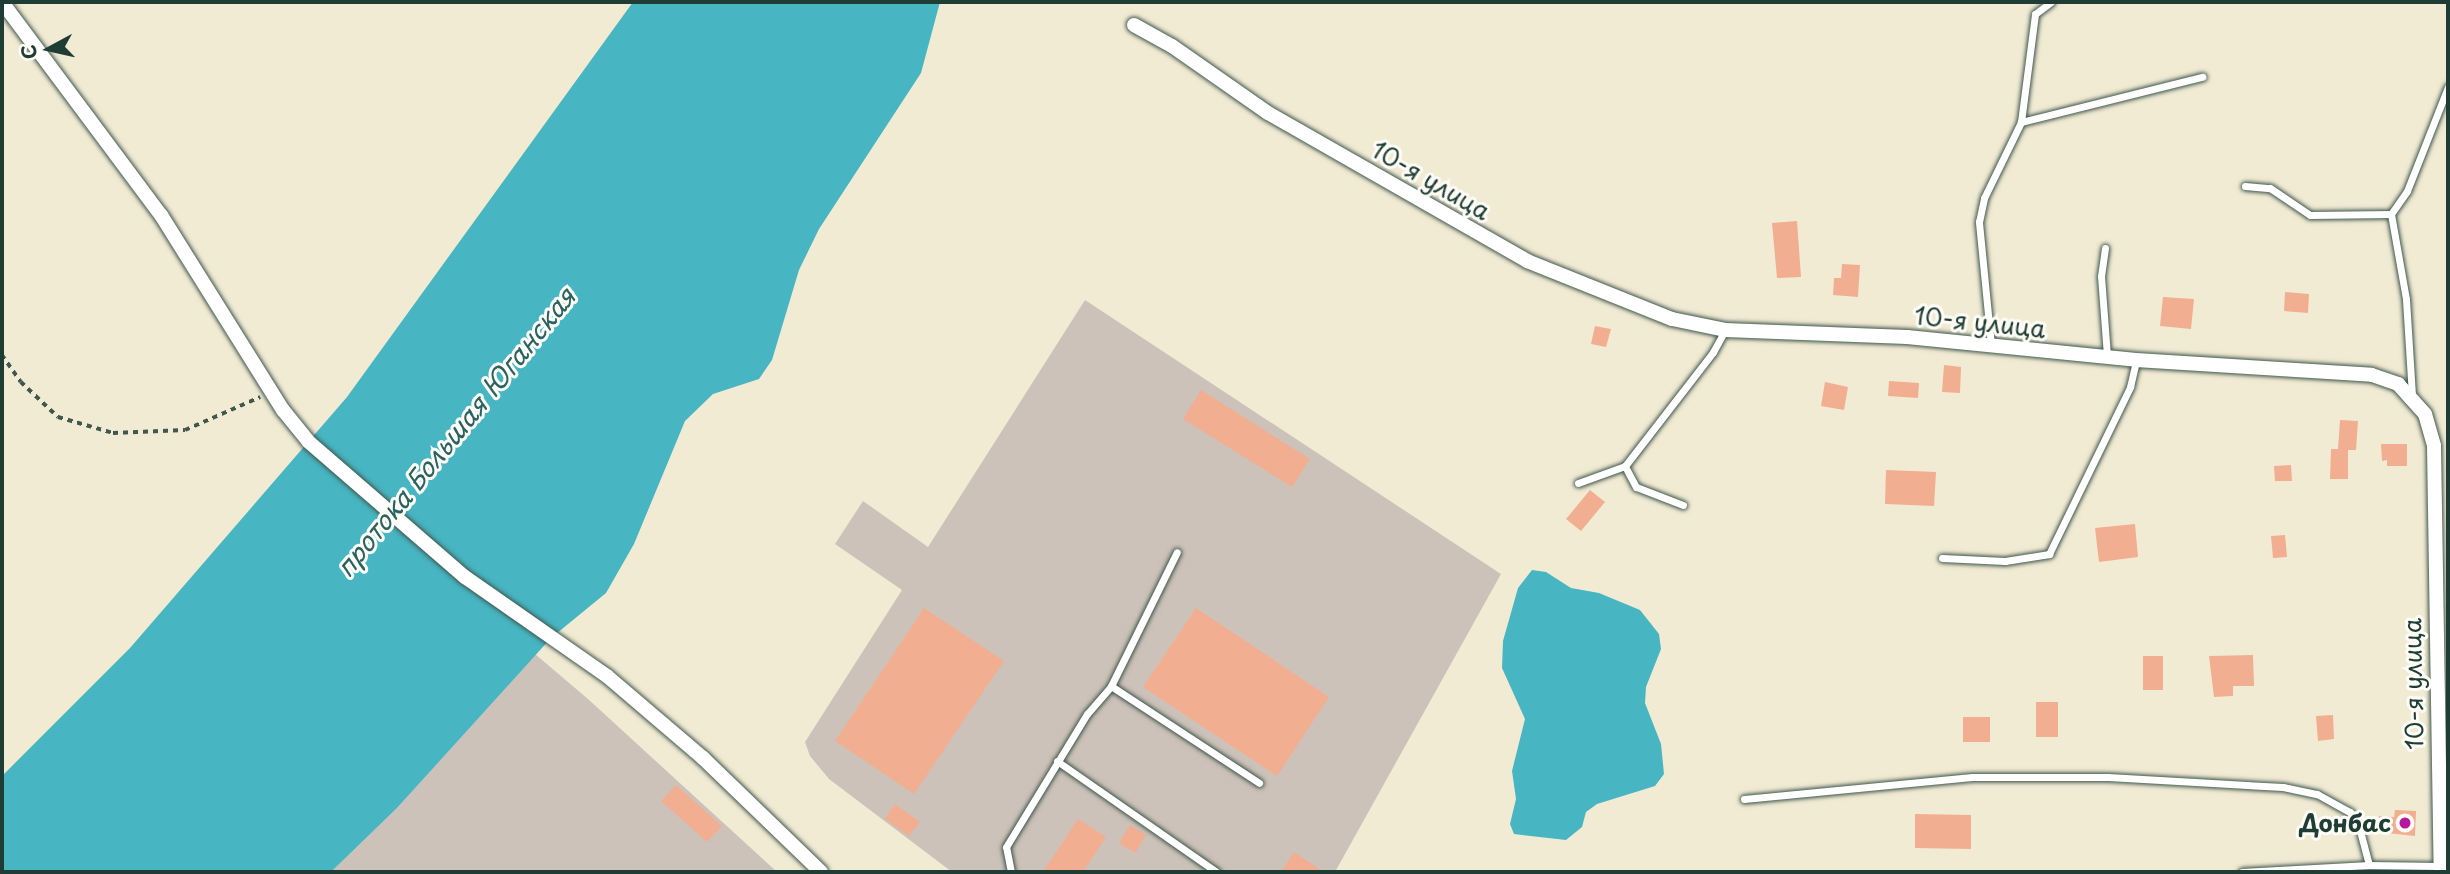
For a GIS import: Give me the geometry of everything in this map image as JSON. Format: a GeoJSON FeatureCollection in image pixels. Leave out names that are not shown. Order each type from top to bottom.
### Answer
{"type":"FeatureCollection","features":[{"type":"Feature","properties":{"kind":"street"},"geometry":{"type":"LineString","coordinates":[[2,2],[161,215],[271,391],[309,442],[465,577],[607,677],[703,758],[821,872]]}},
{"type":"Feature","properties":{"kind":"street","name":"10-я улица"},"geometry":{"type":"LineString","coordinates":[[1133,25],[1172,46],[1268,113],[1527,261],[1672,319],[1725,330],[1907,337],[2136,360],[2372,375],[2398,384],[2412,395],[2432,429],[2434,446],[2441,869]]}},
{"type":"Feature","properties":{"kind":"lane"},"geometry":{"type":"LineString","coordinates":[[1991,345],[1979,222],[1984,198],[2021,122],[2035,14],[2051,2]]}},
{"type":"Feature","properties":{"kind":"lane"},"geometry":{"type":"LineString","coordinates":[[2021,122],[2202,77]]}},
{"type":"Feature","properties":{"kind":"lane"},"geometry":{"type":"LineString","coordinates":[[2391,214],[2407,191],[2448,87]]}},
{"type":"Feature","properties":{"kind":"lane"},"geometry":{"type":"LineString","coordinates":[[2245,186],[2270,188],[2310,215],[2391,214]]}},
{"type":"Feature","properties":{"kind":"lane"},"geometry":{"type":"LineString","coordinates":[[2391,214],[2399,242],[2412,395]]}},
{"type":"Feature","properties":{"kind":"lane"},"geometry":{"type":"LineString","coordinates":[[2105,248],[2101,276],[2107,357]]}},
{"type":"Feature","properties":{"kind":"lane"},"geometry":{"type":"LineString","coordinates":[[1577,483],[1625,466],[1713,352],[1725,330]]}},
{"type":"Feature","properties":{"kind":"lane"},"geometry":{"type":"LineString","coordinates":[[1942,558],[2005,561],[2049,554],[2130,387],[2136,360]]}},
{"type":"Feature","properties":{"kind":"lane"},"geometry":{"type":"LineString","coordinates":[[1625,466],[1636,487],[1683,505]]}},
{"type":"Feature","properties":{"kind":"lane"},"geometry":{"type":"LineString","coordinates":[[1011,872],[1006,846],[1057,761],[1111,686],[1177,552]]}},
{"type":"Feature","properties":{"kind":"lane"},"geometry":{"type":"LineString","coordinates":[[1111,686],[1259,783]]}},
{"type":"Feature","properties":{"kind":"lane"},"geometry":{"type":"LineString","coordinates":[[1057,761],[1217,872]]}},
{"type":"Feature","properties":{"kind":"lane"},"geometry":{"type":"LineString","coordinates":[[1744,799],[1972,777],[2108,777],[2292,788],[2317,794],[2350,812],[2369,865]]}},
{"type":"Feature","properties":{"kind":"lane"},"geometry":{"type":"LineString","coordinates":[[2242,872],[2369,865],[2441,869]]}},
{"type":"Feature","properties":{"kind":"path"},"geometry":{"type":"LineString","coordinates":[[2,355],[36,398],[58,418],[113,433],[185,430],[271,391]]}},
{"type":"Feature","properties":{"kind":"shaded area"},"geometry":{"type":"Polygon","coordinates":[[[1085,300],[1501,574],[1335,872],[952,872],[829,779],[810,756],[805,742],[902,590],[835,544],[863,501],[928,547],[1085,300]]]}},
{"type":"Feature","properties":{"kind":"shaded area"},"geometry":{"type":"Polygon","coordinates":[[[535,654],[777,872],[331,872],[397,808],[535,654]]]}},
{"type":"Feature","properties":{"kind":"water","name":"протока Большая Юганская"},"geometry":{"type":"Polygon","coordinates":[[[633,2],[940,2],[921,73],[819,229],[799,270],[772,360],[759,379],[713,394],[685,421],[634,544],[606,593],[551,638],[397,808],[331,872],[2,872],[2,776],[130,648],[347,397],[633,2]]]}},
{"type":"Feature","properties":{"kind":"water"},"geometry":{"type":"Polygon","coordinates":[[[1532,570],[1546,572],[1571,588],[1599,593],[1640,610],[1659,634],[1661,649],[1646,687],[1645,703],[1661,744],[1664,774],[1655,786],[1597,804],[1586,812],[1582,827],[1566,840],[1514,834],[1510,824],[1516,799],[1512,771],[1525,719],[1502,668],[1503,641],[1518,588],[1532,570]]]}},
{"type":"Feature","properties":{"kind":"building"},"geometry":{"type":"Polygon","coordinates":[[[1797,221],[1801,277],[1777,278],[1772,223],[1797,221]]]}},
{"type":"Feature","properties":{"kind":"building"},"geometry":{"type":"Polygon","coordinates":[[[1842,264],[1860,265],[1858,297],[1833,295],[1834,278],[1841,278],[1842,264]]]}},
{"type":"Feature","properties":{"kind":"building"},"geometry":{"type":"Polygon","coordinates":[[[2285,292],[2309,294],[2308,313],[2284,311],[2285,292]]]}},
{"type":"Feature","properties":{"kind":"building"},"geometry":{"type":"Polygon","coordinates":[[[2163,297],[2194,299],[2191,329],[2160,326],[2163,297]]]}},
{"type":"Feature","properties":{"kind":"building"},"geometry":{"type":"Polygon","coordinates":[[[1595,326],[1611,329],[1606,347],[1591,344],[1595,326]]]}},
{"type":"Feature","properties":{"kind":"building"},"geometry":{"type":"Polygon","coordinates":[[[1944,365],[1961,367],[1960,393],[1942,392],[1944,365]]]}},
{"type":"Feature","properties":{"kind":"building"},"geometry":{"type":"Polygon","coordinates":[[[1889,381],[1919,383],[1918,398],[1888,396],[1889,381]]]}},
{"type":"Feature","properties":{"kind":"building"},"geometry":{"type":"Polygon","coordinates":[[[1825,382],[1848,387],[1844,410],[1821,406],[1825,382]]]}},
{"type":"Feature","properties":{"kind":"building"},"geometry":{"type":"Polygon","coordinates":[[[1201,390],[1310,459],[1292,487],[1183,419],[1201,390]]]}},
{"type":"Feature","properties":{"kind":"building"},"geometry":{"type":"Polygon","coordinates":[[[2340,420],[2358,421],[2356,450],[2348,450],[2348,479],[2330,479],[2331,449],[2338,449],[2340,420]]]}},
{"type":"Feature","properties":{"kind":"building"},"geometry":{"type":"Polygon","coordinates":[[[2381,444],[2407,444],[2407,466],[2387,466],[2387,460],[2382,461],[2381,444]]]}},
{"type":"Feature","properties":{"kind":"building"},"geometry":{"type":"Polygon","coordinates":[[[2291,465],[2292,481],[2275,481],[2274,466],[2291,465]]]}},
{"type":"Feature","properties":{"kind":"building"},"geometry":{"type":"Polygon","coordinates":[[[1886,470],[1936,472],[1934,506],[1885,504],[1886,470]]]}},
{"type":"Feature","properties":{"kind":"building"},"geometry":{"type":"Polygon","coordinates":[[[1590,490],[1605,502],[1581,531],[1566,519],[1590,490]]]}},
{"type":"Feature","properties":{"kind":"building"},"geometry":{"type":"Polygon","coordinates":[[[2135,524],[2138,557],[2099,562],[2095,528],[2135,524]]]}},
{"type":"Feature","properties":{"kind":"building"},"geometry":{"type":"Polygon","coordinates":[[[2285,535],[2287,557],[2273,558],[2271,536],[2285,535]]]}},
{"type":"Feature","properties":{"kind":"building"},"geometry":{"type":"Polygon","coordinates":[[[924,608],[1004,661],[914,794],[835,741],[924,608]]]}},
{"type":"Feature","properties":{"kind":"building"},"geometry":{"type":"Polygon","coordinates":[[[1196,608],[1329,697],[1277,776],[1143,687],[1196,608]]]}},
{"type":"Feature","properties":{"kind":"building"},"geometry":{"type":"Polygon","coordinates":[[[2253,655],[2254,686],[2233,686],[2233,696],[2214,697],[2209,656],[2253,655]]]}},
{"type":"Feature","properties":{"kind":"building"},"geometry":{"type":"Polygon","coordinates":[[[2143,656],[2163,656],[2163,690],[2143,690],[2143,656]]]}},
{"type":"Feature","properties":{"kind":"building"},"geometry":{"type":"Polygon","coordinates":[[[2036,702],[2058,702],[2058,737],[2036,737],[2036,702]]]}},
{"type":"Feature","properties":{"kind":"building"},"geometry":{"type":"Polygon","coordinates":[[[2333,715],[2334,739],[2318,741],[2316,716],[2333,715]]]}},
{"type":"Feature","properties":{"kind":"building"},"geometry":{"type":"Polygon","coordinates":[[[1963,717],[1990,717],[1990,742],[1963,742],[1963,717]]]}},
{"type":"Feature","properties":{"kind":"building"},"geometry":{"type":"Polygon","coordinates":[[[676,785],[722,826],[707,842],[661,801],[676,785]]]}},
{"type":"Feature","properties":{"kind":"building"},"geometry":{"type":"Polygon","coordinates":[[[895,804],[920,822],[909,836],[885,819],[895,804]]]}},
{"type":"Feature","properties":{"kind":"building","name":"Донбас"},"geometry":{"type":"Polygon","coordinates":[[[2395,810],[2416,811],[2415,836],[2378,832],[2379,816],[2394,817],[2395,810]]]}},
{"type":"Feature","properties":{"kind":"building"},"geometry":{"type":"Polygon","coordinates":[[[1915,814],[1971,815],[1971,849],[1915,848],[1915,814]]]}},
{"type":"Feature","properties":{"kind":"building"},"geometry":{"type":"Polygon","coordinates":[[[1078,819],[1106,837],[1083,872],[1043,872],[1078,819]]]}},
{"type":"Feature","properties":{"kind":"building"},"geometry":{"type":"Polygon","coordinates":[[[1130,825],[1146,835],[1135,853],[1119,843],[1130,825]]]}},
{"type":"Feature","properties":{"kind":"building"},"geometry":{"type":"Polygon","coordinates":[[[1294,852],[1324,872],[1281,872],[1294,852]]]}},
{"type":"Feature","properties":{"kind":"place","name":"Донбас"},"geometry":{"type":"Point","coordinates":[2405,823]}}]}
